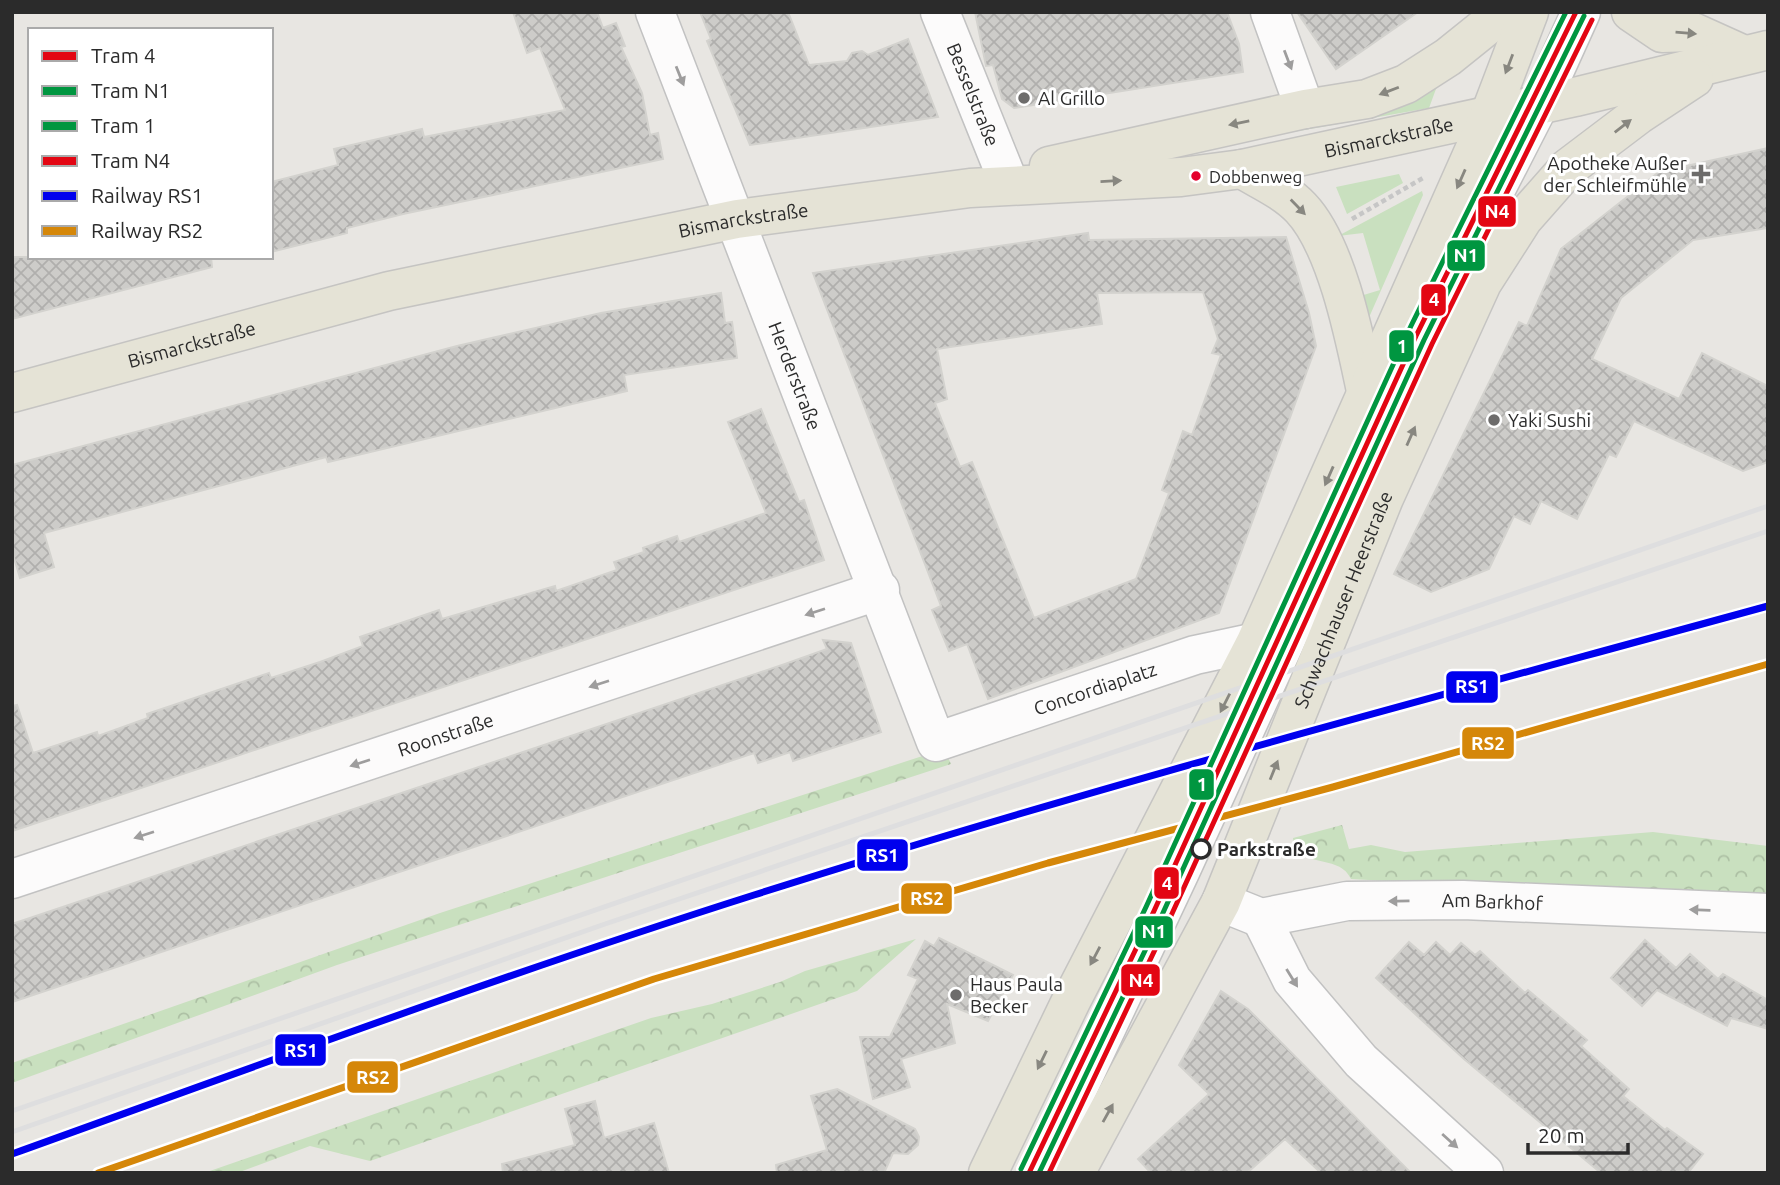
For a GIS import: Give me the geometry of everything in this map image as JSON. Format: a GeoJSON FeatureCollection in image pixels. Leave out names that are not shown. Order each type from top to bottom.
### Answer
{"type":"FeatureCollection","features":[{"type":"Feature","properties":{"kind":"main road"},"geometry":{"type":"LineString","coordinates":[[970,188],[1006,176],[1305,109],[1367,99],[1406,85],[1448,57],[1504,12]]}},
{"type":"Feature","properties":{"kind":"main road"},"geometry":{"type":"LineString","coordinates":[[988,1173],[1072,999],[1256,642],[1489,117],[1530,12]]}},
{"type":"Feature","properties":{"kind":"main road"},"geometry":{"type":"LineString","coordinates":[[1631,12],[1662,33],[1693,32],[1743,56]]}},
{"type":"Feature","properties":{"kind":"main road","name":"Bismarckstraße"},"geometry":{"type":"LineString","coordinates":[[12,393],[389,291],[737,219],[970,188],[1181,177],[1242,169],[1489,117],[1743,56]]}},
{"type":"Feature","properties":{"kind":"main road","name":"Schwachhauser Heerstraße"},"geometry":{"type":"LineString","coordinates":[[1074,1173],[1221,902],[1374,522],[1428,397],[1482,283],[1523,219],[1568,169],[1638,114],[1743,56]]}},
{"type":"Feature","properties":{"kind":"main road"},"geometry":{"type":"LineString","coordinates":[[1242,169],[1285,194],[1302,209],[1321,237],[1353,329],[1366,391]]}},
{"type":"Feature","properties":{"kind":"street","name":"Herderstraße"},"geometry":{"type":"LineString","coordinates":[[655,12],[880,590],[936,742]]}},
{"type":"Feature","properties":{"kind":"street","name":"Besselstraße"},"geometry":{"type":"LineString","coordinates":[[940,12],[1006,176]]}},
{"type":"Feature","properties":{"kind":"street"},"geometry":{"type":"LineString","coordinates":[[1270,12],[1305,109]]}},
{"type":"Feature","properties":{"kind":"street"},"geometry":{"type":"LineString","coordinates":[[1038,1173],[1192,847],[1455,267],[1539,105],[1581,12]]}},
{"type":"Feature","properties":{"kind":"street","name":"Roonstraße"},"geometry":{"type":"LineString","coordinates":[[12,879],[880,590]]}},
{"type":"Feature","properties":{"kind":"street","name":"Concordiaplatz"},"geometry":{"type":"LineString","coordinates":[[936,742],[1195,655],[1256,642]]}},
{"type":"Feature","properties":{"kind":"street","name":"Am Barkhof"},"geometry":{"type":"LineString","coordinates":[[1261,918],[1347,901],[1463,900],[1768,913]]}},
{"type":"Feature","properties":{"kind":"street"},"geometry":{"type":"LineString","coordinates":[[1221,902],[1261,918],[1292,980],[1361,1061],[1484,1173]]}},
{"type":"Feature","properties":{"kind":"path"},"geometry":{"type":"LineString","coordinates":[[1321,237],[1424,177],[1433,169]]}},
{"type":"Feature","properties":{"kind":"green space"},"geometry":{"type":"Polygon","coordinates":[[[1440,78],[1429,108],[1241,141],[1440,78]]]}},
{"type":"Feature","properties":{"kind":"green space"},"geometry":{"type":"Polygon","coordinates":[[[1399,174],[1403,183],[1347,214],[1336,187],[1399,174]]]}},
{"type":"Feature","properties":{"kind":"green space"},"geometry":{"type":"Polygon","coordinates":[[[1422,191],[1423,195],[1367,322],[1357,297],[1380,290],[1363,233],[1338,236],[1422,191]]]}},
{"type":"Feature","properties":{"kind":"green space"},"geometry":{"type":"Polygon","coordinates":[[[944,749],[951,764],[337,965],[12,1083],[12,1063],[440,913],[944,749]]]}},
{"type":"Feature","properties":{"kind":"green space"},"geometry":{"type":"Polygon","coordinates":[[[1342,825],[1349,849],[1371,845],[1405,852],[1653,832],[1768,846],[1768,902],[1351,879],[1339,867],[1307,857],[1294,846],[1293,838],[1342,825]]]}},
{"type":"Feature","properties":{"kind":"green space"},"geometry":{"type":"Polygon","coordinates":[[[916,939],[857,991],[370,1161],[310,1146],[237,1173],[204,1173],[651,1018],[712,1004],[805,971],[916,939]]]}},
{"type":"Feature","properties":{"kind":"building"},"geometry":{"type":"Polygon","coordinates":[[[513,12],[597,12],[603,28],[616,23],[625,46],[621,47],[642,93],[650,135],[658,133],[663,159],[403,214],[347,228],[347,233],[273,252],[273,181],[338,165],[334,149],[422,129],[424,137],[565,110],[540,48],[527,53],[513,12]]]}},
{"type":"Feature","properties":{"kind":"building"},"geometry":{"type":"Polygon","coordinates":[[[700,12],[788,12],[809,65],[847,61],[852,53],[862,51],[868,55],[908,39],[938,117],[750,145],[707,41],[711,39],[700,12]]]}},
{"type":"Feature","properties":{"kind":"building"},"geometry":{"type":"Polygon","coordinates":[[[975,12],[1227,12],[1239,44],[1243,72],[1014,108],[1002,99],[993,65],[986,66],[975,12]]]}},
{"type":"Feature","properties":{"kind":"building"},"geometry":{"type":"Polygon","coordinates":[[[1297,12],[1418,12],[1336,69],[1297,12]]]}},
{"type":"Feature","properties":{"kind":"building"},"geometry":{"type":"Polygon","coordinates":[[[1768,148],[1768,228],[1693,240],[1621,298],[1592,359],[1679,399],[1702,353],[1768,386],[1768,462],[1743,471],[1634,421],[1616,457],[1609,454],[1577,519],[1541,501],[1530,524],[1514,516],[1489,569],[1431,592],[1394,574],[1519,322],[1527,326],[1561,249],[1659,172],[1768,148]]]}},
{"type":"Feature","properties":{"kind":"building"},"geometry":{"type":"Polygon","coordinates":[[[1088,233],[1089,240],[1286,237],[1316,346],[1219,613],[988,699],[967,644],[949,651],[932,610],[941,606],[813,273],[1088,233]],[[1203,292],[1097,293],[1102,324],[937,349],[947,399],[935,403],[960,467],[972,462],[1034,618],[1136,579],[1169,493],[1162,490],[1183,431],[1192,435],[1221,355],[1212,353],[1218,339],[1203,292]]]}},
{"type":"Feature","properties":{"kind":"building"},"geometry":{"type":"Polygon","coordinates":[[[12,257],[211,259],[212,267],[12,319],[12,257]]]}},
{"type":"Feature","properties":{"kind":"building"},"geometry":{"type":"Polygon","coordinates":[[[721,293],[725,323],[732,322],[737,358],[624,375],[627,391],[328,462],[326,457],[44,533],[54,567],[20,578],[12,551],[12,465],[457,346],[601,313],[721,293]]]}},
{"type":"Feature","properties":{"kind":"building"},"geometry":{"type":"Polygon","coordinates":[[[761,409],[799,502],[804,500],[824,560],[12,831],[12,706],[17,705],[33,753],[97,732],[98,736],[148,718],[147,714],[269,673],[271,678],[320,662],[363,646],[360,637],[439,610],[442,619],[555,586],[556,591],[617,570],[614,562],[644,552],[643,548],[677,536],[679,542],[766,513],[728,422],[761,409]]]}},
{"type":"Feature","properties":{"kind":"building"},"geometry":{"type":"Polygon","coordinates":[[[823,640],[851,643],[881,732],[793,761],[790,752],[758,763],[754,753],[12,1002],[12,924],[785,664],[827,649],[823,640]]]}},
{"type":"Feature","properties":{"kind":"building","name":"Haus Paula Becker"},"geometry":{"type":"Polygon","coordinates":[[[939,938],[1013,975],[988,1021],[947,1004],[955,1043],[901,1059],[910,1087],[873,1099],[860,1037],[890,1037],[918,979],[908,975],[925,941],[934,946],[939,938]]]}},
{"type":"Feature","properties":{"kind":"building"},"geometry":{"type":"Polygon","coordinates":[[[1645,940],[1676,968],[1690,954],[1718,979],[1723,974],[1768,1000],[1768,1029],[1731,1018],[1727,1026],[1657,990],[1642,1006],[1611,978],[1645,940]]]}},
{"type":"Feature","properties":{"kind":"building"},"geometry":{"type":"Polygon","coordinates":[[[1409,942],[1424,955],[1436,942],[1450,955],[1461,943],[1475,955],[1480,951],[1525,993],[1528,990],[1587,1040],[1581,1046],[1629,1089],[1623,1096],[1665,1130],[1667,1128],[1703,1154],[1688,1173],[1601,1173],[1464,1059],[1376,978],[1409,942]]]}},
{"type":"Feature","properties":{"kind":"building"},"geometry":{"type":"Polygon","coordinates":[[[1221,991],[1248,1009],[1411,1173],[1321,1173],[1285,1139],[1247,1173],[1151,1173],[1138,1159],[1209,1094],[1179,1065],[1221,991]]]}},
{"type":"Feature","properties":{"kind":"building"},"geometry":{"type":"Polygon","coordinates":[[[837,1089],[915,1129],[919,1137],[918,1145],[908,1154],[893,1153],[884,1173],[777,1173],[776,1165],[827,1150],[811,1096],[837,1089]]]}},
{"type":"Feature","properties":{"kind":"building"},"geometry":{"type":"Polygon","coordinates":[[[595,1101],[604,1138],[654,1123],[669,1173],[503,1173],[502,1164],[575,1145],[565,1109],[595,1101]]]}},
{"type":"Feature","properties":{"kind":"railway"},"geometry":{"type":"LineString","coordinates":[[12,1111],[1768,506]]}},
{"type":"Feature","properties":{"kind":"railway"},"geometry":{"type":"LineString","coordinates":[[12,1132],[605,924],[1768,531]]}},
{"type":"Feature","properties":{"kind":"tram line","name":"1"},"geometry":{"type":"LineString","coordinates":[[1021,1169],[1146,907],[1408,332],[1566,12]]}},
{"type":"Feature","properties":{"kind":"tram line","name":"4"},"geometry":{"type":"LineString","coordinates":[[1029,1173],[1154,911],[1416,336],[1576,12]]}},
{"type":"Feature","properties":{"kind":"tram line","name":"N1"},"geometry":{"type":"LineString","coordinates":[[1039,1173],[1162,915],[1424,340],[1584,16]]}},
{"type":"Feature","properties":{"kind":"tram line","name":"N4"},"geometry":{"type":"LineString","coordinates":[[1049,1173],[1170,918],[1432,344],[1592,20]]}},
{"type":"Feature","properties":{"kind":"rail line","name":"RS1"},"geometry":{"type":"LineString","coordinates":[[12,1154],[568,956],[754,895],[1006,818],[1260,745],[1768,606]]}},
{"type":"Feature","properties":{"kind":"rail line","name":"RS2"},"geometry":{"type":"LineString","coordinates":[[98,1173],[654,979],[1048,863],[1333,787],[1768,664]]}},
{"type":"Feature","properties":{"kind":"place","name":"Al Grillo"},"geometry":{"type":"Point","coordinates":[1024,98]}},
{"type":"Feature","properties":{"kind":"place","name":"Apotheke Außer der Schleifmühle"},"geometry":{"type":"Point","coordinates":[1701,174]}},
{"type":"Feature","properties":{"kind":"place","name":"Dobbenweg"},"geometry":{"type":"Point","coordinates":[1196,176]}},
{"type":"Feature","properties":{"kind":"place","name":"Yaki Sushi"},"geometry":{"type":"Point","coordinates":[1494,420]}},
{"type":"Feature","properties":{"kind":"place","name":"Parkstraße"},"geometry":{"type":"Point","coordinates":[1201,849]}},
{"type":"Feature","properties":{"kind":"place","name":"Haus Paula Becker"},"geometry":{"type":"Point","coordinates":[956,995]}}]}
